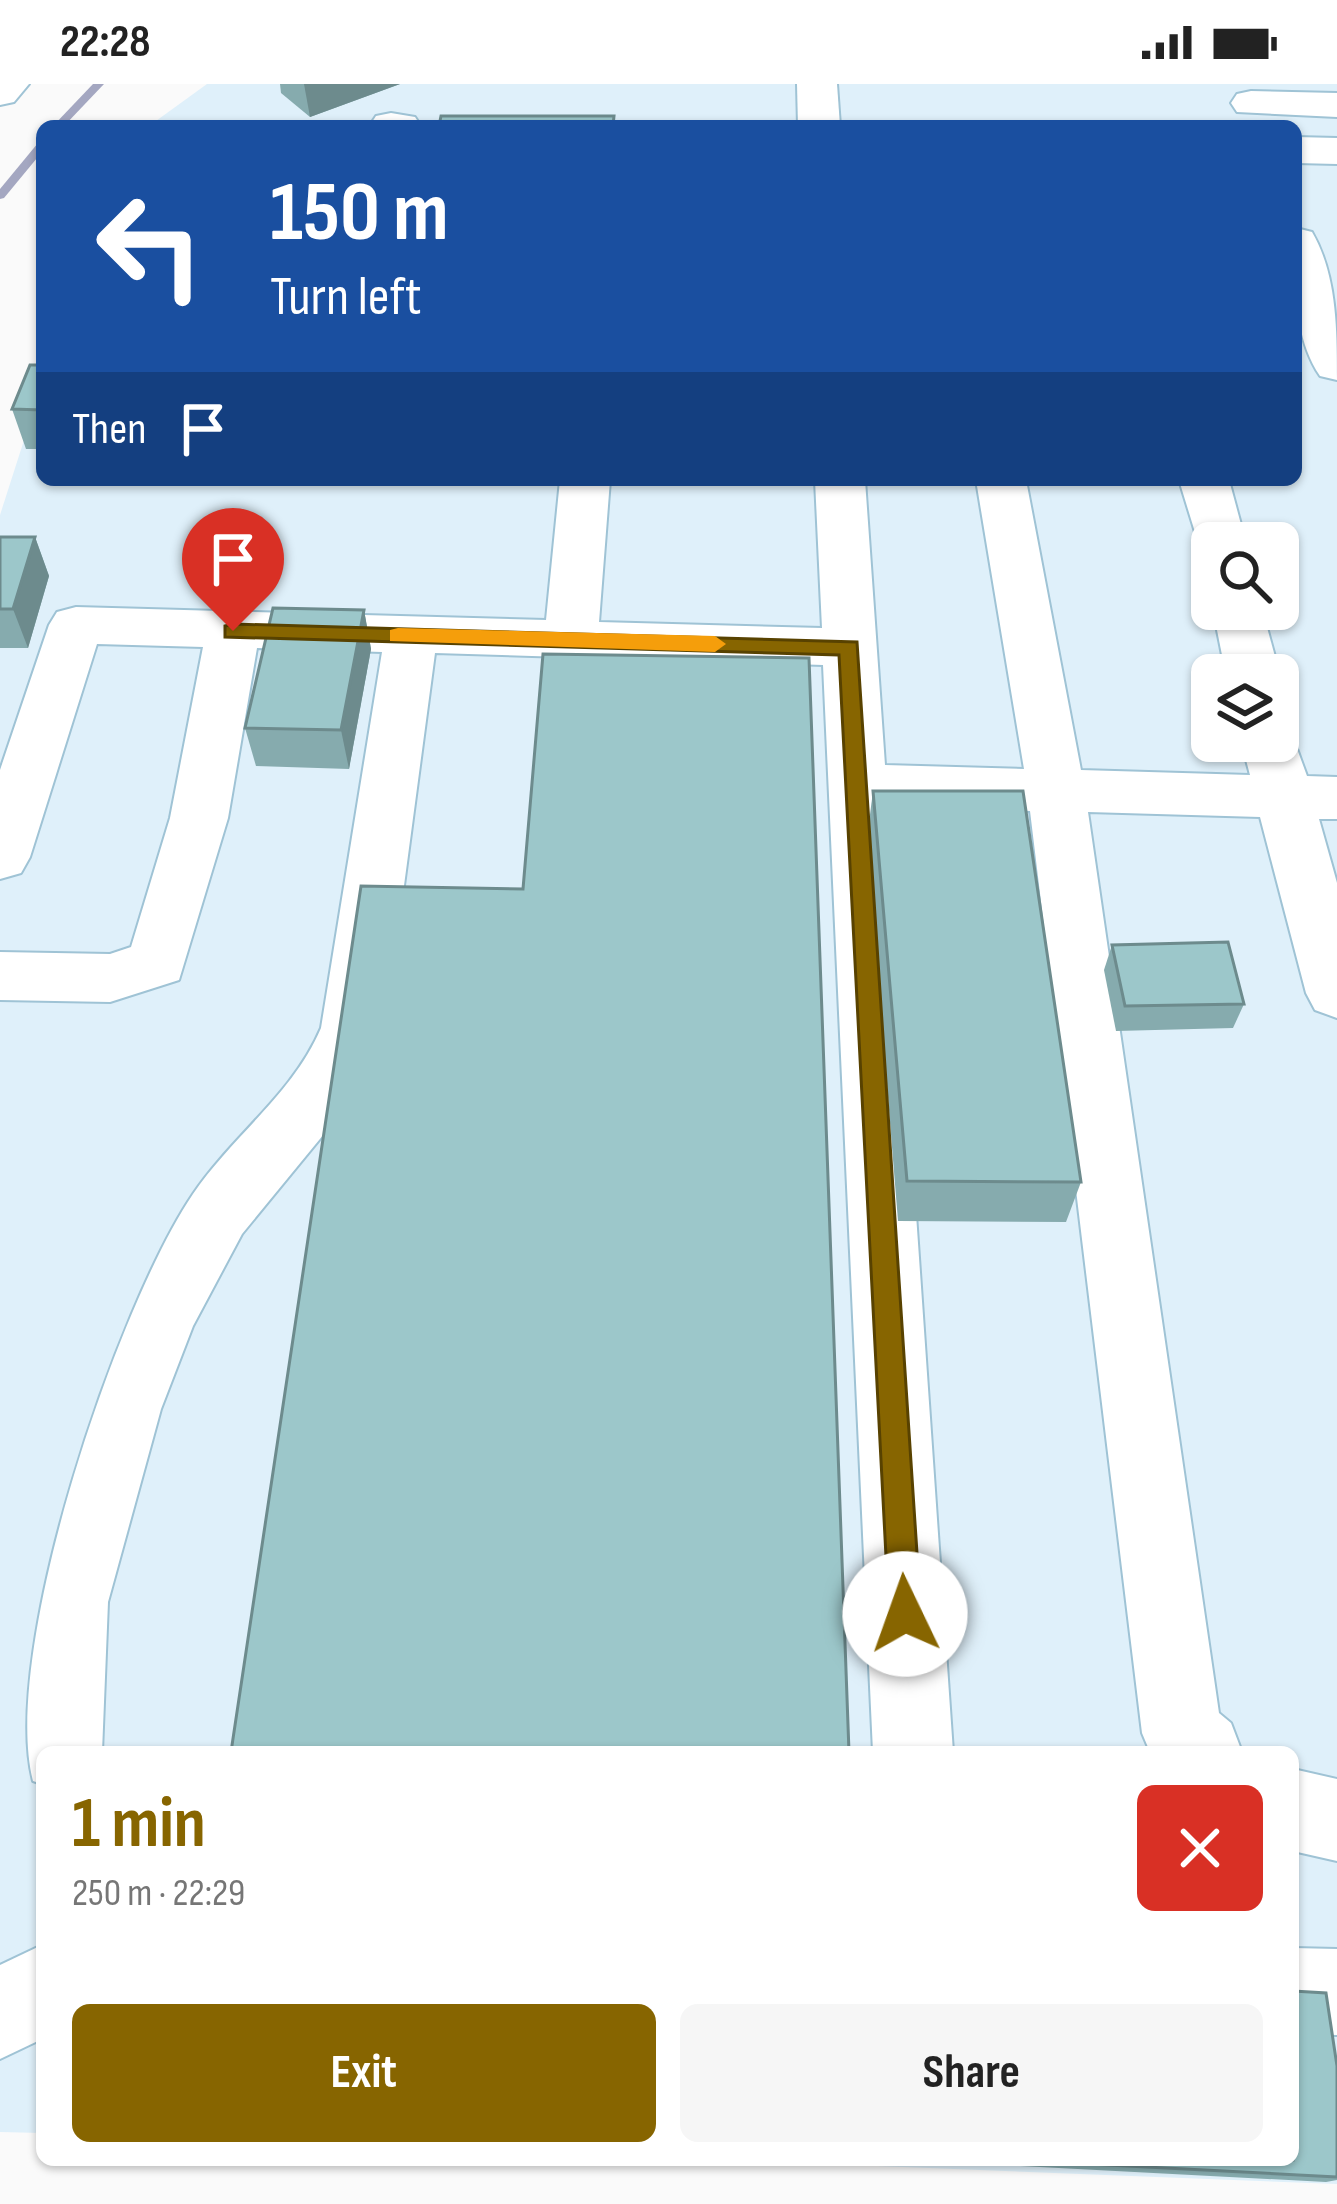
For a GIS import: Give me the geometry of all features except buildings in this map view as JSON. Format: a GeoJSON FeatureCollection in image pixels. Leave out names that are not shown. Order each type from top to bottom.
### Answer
{"type":"FeatureCollection","features":[{"type":"Feature","properties":{"kind":"lane"},"geometry":{"type":"LineString","coordinates":[[0,93],[9,84]]}},
{"type":"Feature","properties":{"kind":"lane"},"geometry":{"type":"LineString","coordinates":[[817,84],[820,120]]}},
{"type":"Feature","properties":{"kind":"lane"},"geometry":{"type":"LineString","coordinates":[[1251,104],[1337,105]]}},
{"type":"Feature","properties":{"kind":"lane"},"geometry":{"type":"LineString","coordinates":[[1302,150],[1337,151]]}},
{"type":"Feature","properties":{"kind":"lane"},"geometry":{"type":"LineString","coordinates":[[1302,259],[1336,364],[1302,361]]}},
{"type":"Feature","properties":{"kind":"lane"},"geometry":{"type":"LineString","coordinates":[[571,640],[584,486]]}},
{"type":"Feature","properties":{"kind":"lane"},"geometry":{"type":"LineString","coordinates":[[840,486],[913,1746]]}},
{"type":"Feature","properties":{"kind":"lane"},"geometry":{"type":"LineString","coordinates":[[1002,486],[1056,790],[1099,1141],[1179,1709],[1183,1732],[1196,1746]]}},
{"type":"Feature","properties":{"kind":"lane"},"geometry":{"type":"LineString","coordinates":[[1206,486],[1215,522]]}},
{"type":"Feature","properties":{"kind":"lane"},"geometry":{"type":"LineString","coordinates":[[0,857],[76,625],[849,647]]}},
{"type":"Feature","properties":{"kind":"lane"},"geometry":{"type":"LineString","coordinates":[[0,976],[110,978],[157,963],[199,818],[233,631]]}},
{"type":"Feature","properties":{"kind":"lane"},"geometry":{"type":"LineString","coordinates":[[62,1746],[69,1602],[125,1409],[155,1335],[218,1213],[333,1076],[353,1028],[411,636]]}},
{"type":"Feature","properties":{"kind":"lane"},"geometry":{"type":"LineString","coordinates":[[857,784],[1056,790],[1296,778],[1337,993]]}},
{"type":"Feature","properties":{"kind":"lane"},"geometry":{"type":"LineString","coordinates":[[1299,1811],[1337,1820]]}},
{"type":"Feature","properties":{"kind":"lane"},"geometry":{"type":"LineString","coordinates":[[1299,1991],[1337,1992]]}},
{"type":"Feature","properties":{"kind":"lane"},"geometry":{"type":"LineString","coordinates":[[0,2014],[36,1992]]}},
{"type":"Feature","properties":{"kind":"shaded area"},"geometry":{"type":"Polygon","coordinates":[[[207,84],[1337,84],[1337,2184],[877,2166],[1299,2166],[1299,1746],[36,1746],[36,2133],[0,2132],[0,515],[36,403],[36,486],[1302,486],[1302,120],[157,120],[207,84]]]}},
{"type":"Feature","properties":{"kind":"waterway"},"geometry":{"type":"LineString","coordinates":[[64,120],[99,84]]}},
{"type":"Feature","properties":{"kind":"waterway"},"geometry":{"type":"LineString","coordinates":[[0,196],[36,152]]}},
{"type":"Feature","properties":{"kind":"slow traffic"},"geometry":{"type":"LineString","coordinates":[[398,635],[715,644]]}},
{"type":"Feature","properties":{"kind":"route"},"geometry":{"type":"LineString","coordinates":[[233,631],[849,647],[905,1614]]}}]}
